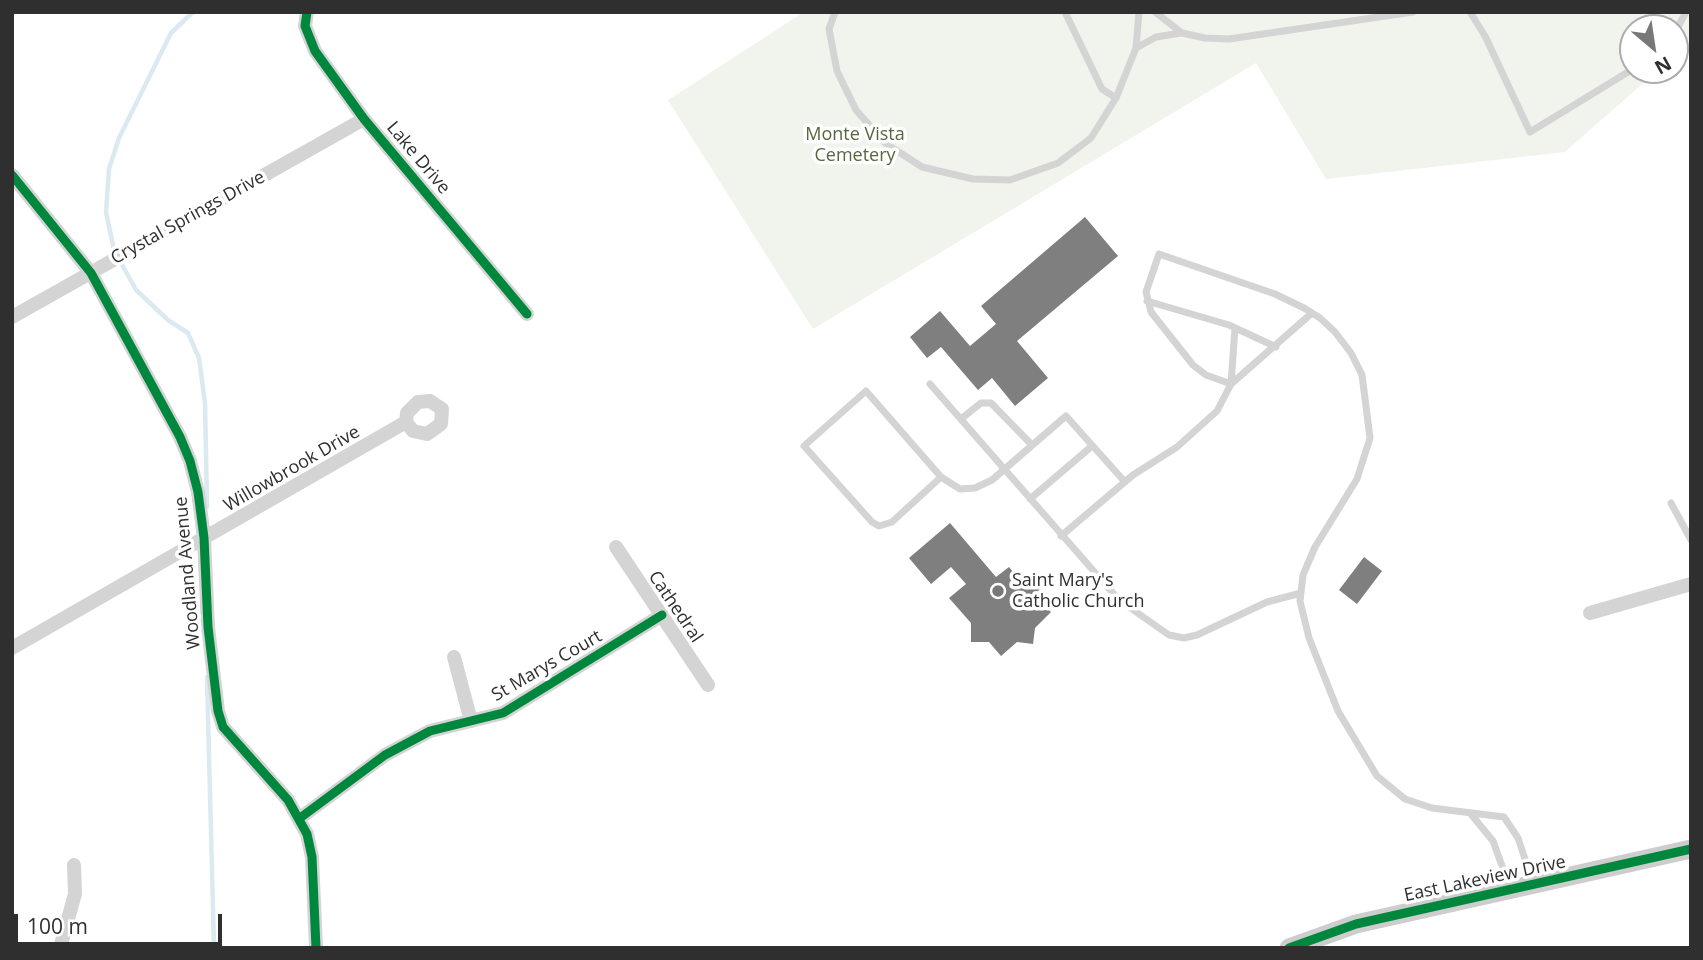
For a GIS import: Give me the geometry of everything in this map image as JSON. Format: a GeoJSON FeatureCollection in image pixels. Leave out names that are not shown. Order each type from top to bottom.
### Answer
{"type":"FeatureCollection","features":[{"type":"Feature","properties":{"kind":"street","name":"Lake Drive"},"geometry":{"type":"LineString","coordinates":[[307,12],[305,26],[315,51],[364,119],[527,314]]}},
{"type":"Feature","properties":{"kind":"street","name":"Crystal Springs Drive"},"geometry":{"type":"LineString","coordinates":[[12,317],[364,119]]}},
{"type":"Feature","properties":{"kind":"street","name":"Woodland Avenue"},"geometry":{"type":"LineString","coordinates":[[12,175],[91,273],[180,437],[198,492],[204,538],[208,628],[218,711],[223,727],[236,744],[300,818],[312,857],[316,948]]}},
{"type":"Feature","properties":{"kind":"street","name":"Willowbrook Drive"},"geometry":{"type":"LineString","coordinates":[[12,648],[406,422]]}},
{"type":"Feature","properties":{"kind":"street","name":"Cathedral"},"geometry":{"type":"LineString","coordinates":[[616,547],[708,685]]}},
{"type":"Feature","properties":{"kind":"street"},"geometry":{"type":"LineString","coordinates":[[1590,614],[1691,584]]}},
{"type":"Feature","properties":{"kind":"street","name":"St Marys Court"},"geometry":{"type":"LineString","coordinates":[[300,818],[386,755],[430,731],[503,713],[662,615]]}},
{"type":"Feature","properties":{"kind":"street"},"geometry":{"type":"LineString","coordinates":[[453,657],[471,721]]}},
{"type":"Feature","properties":{"kind":"street","name":"East Lakeview Drive"},"geometry":{"type":"LineString","coordinates":[[1289,948],[1356,924],[1691,849]]}},
{"type":"Feature","properties":{"kind":"street"},"geometry":{"type":"LineString","coordinates":[[60,948],[75,894],[74,865]]}},
{"type":"Feature","properties":{"kind":"lane"},"geometry":{"type":"LineString","coordinates":[[835,12],[829,29],[837,71],[856,110],[885,143],[922,167],[973,179],[1010,180],[1058,163],[1091,138],[1116,98],[1136,48],[1139,12]]}},
{"type":"Feature","properties":{"kind":"lane"},"geometry":{"type":"LineString","coordinates":[[1065,12],[1102,89],[1116,98]]}},
{"type":"Feature","properties":{"kind":"lane"},"geometry":{"type":"LineString","coordinates":[[1155,12],[1182,33]]}},
{"type":"Feature","properties":{"kind":"lane"},"geometry":{"type":"LineString","coordinates":[[1136,48],[1156,37],[1182,33],[1229,39],[1413,12]]}},
{"type":"Feature","properties":{"kind":"lane"},"geometry":{"type":"LineString","coordinates":[[1470,12],[1485,36],[1530,132],[1619,78]]}},
{"type":"Feature","properties":{"kind":"lane"},"geometry":{"type":"LineString","coordinates":[[1231,384],[1206,375],[1193,365],[1151,312],[1146,292],[1159,254],[1275,294],[1312,313],[1335,332],[1362,375],[1370,438],[1357,479],[1315,547],[1303,575],[1301,593],[1309,638],[1322,678],[1364,758],[1377,776],[1405,799],[1432,808],[1497,814],[1511,824],[1523,849],[1534,883]]}},
{"type":"Feature","properties":{"kind":"lane"},"geometry":{"type":"LineString","coordinates":[[1147,300],[1235,328],[1276,347]]}},
{"type":"Feature","properties":{"kind":"lane"},"geometry":{"type":"LineString","coordinates":[[1231,384],[1312,313]]}},
{"type":"Feature","properties":{"kind":"lane"},"geometry":{"type":"LineString","coordinates":[[1061,536],[1125,482],[1177,447],[1202,426],[1225,399],[1231,384],[1235,328]]}},
{"type":"Feature","properties":{"kind":"lane"},"geometry":{"type":"LineString","coordinates":[[930,384],[1119,600],[1169,635],[1184,638],[1197,635],[1267,602],[1301,593]]}},
{"type":"Feature","properties":{"kind":"lane"},"geometry":{"type":"LineString","coordinates":[[941,477],[892,522],[879,526],[872,522],[804,446],[866,391],[941,477],[960,489],[975,488],[1004,469],[1066,415],[1125,482]]}},
{"type":"Feature","properties":{"kind":"lane"},"geometry":{"type":"LineString","coordinates":[[961,419],[981,403],[991,403],[1032,445]]}},
{"type":"Feature","properties":{"kind":"lane"},"geometry":{"type":"LineString","coordinates":[[1030,499],[1093,446]]}},
{"type":"Feature","properties":{"kind":"lane"},"geometry":{"type":"LineString","coordinates":[[1671,503],[1691,540]]}},
{"type":"Feature","properties":{"kind":"lane"},"geometry":{"type":"LineString","coordinates":[[1470,813],[1493,841],[1510,888]]}},
{"type":"Feature","properties":{"kind":"green space","name":"Monte Vista Cemetery"},"geometry":{"type":"Polygon","coordinates":[[[804,12],[1691,12],[1689,43],[1689,14],[1619,14],[1619,84],[1642,84],[1565,152],[1326,179],[1256,63],[813,329],[668,100],[804,12]]]}},
{"type":"Feature","properties":{"kind":"building"},"geometry":{"type":"Polygon","coordinates":[[[1085,217],[1118,256],[1017,341],[1048,378],[1015,406],[992,378],[978,390],[941,347],[927,358],[910,337],[940,311],[970,346],[996,324],[981,306],[1085,217]]]}},
{"type":"Feature","properties":{"kind":"building","name":"Saint Mary's Catholic Church"},"geometry":{"type":"Polygon","coordinates":[[[950,523],[996,577],[1009,567],[1019,579],[1040,580],[1039,600],[1051,612],[1035,628],[1033,644],[1017,642],[1001,656],[989,642],[971,642],[971,623],[949,598],[966,584],[951,567],[931,584],[909,558],[950,523]]]}},
{"type":"Feature","properties":{"kind":"building"},"geometry":{"type":"Polygon","coordinates":[[[1364,557],[1382,571],[1357,604],[1339,590],[1364,557]]]}},
{"type":"Feature","properties":{"kind":"waterway"},"geometry":{"type":"LineString","coordinates":[[193,12],[171,33],[119,138],[109,169],[106,212],[114,250],[136,290],[168,320],[188,333],[199,358],[205,403],[207,507]]}},
{"type":"Feature","properties":{"kind":"waterway"},"geometry":{"type":"LineString","coordinates":[[207,677],[214,948]]}},
{"type":"Feature","properties":{"kind":"cycle path"},"geometry":{"type":"LineString","coordinates":[[307,12],[305,26],[315,51],[364,119],[527,314]]}},
{"type":"Feature","properties":{"kind":"cycle path"},"geometry":{"type":"LineString","coordinates":[[12,175],[91,273],[180,437],[190,461],[198,492],[204,538],[208,627],[218,711],[223,727],[288,800],[307,834],[312,857],[316,948]]}},
{"type":"Feature","properties":{"kind":"cycle path"},"geometry":{"type":"LineString","coordinates":[[300,818],[385,755],[430,731],[503,713],[662,615]]}},
{"type":"Feature","properties":{"kind":"cycle path"},"geometry":{"type":"LineString","coordinates":[[1289,948],[1356,924],[1691,849]]}},
{"type":"Feature","properties":{"kind":"place","name":"Saint Mary's Catholic Church"},"geometry":{"type":"Point","coordinates":[998,591]}}]}
